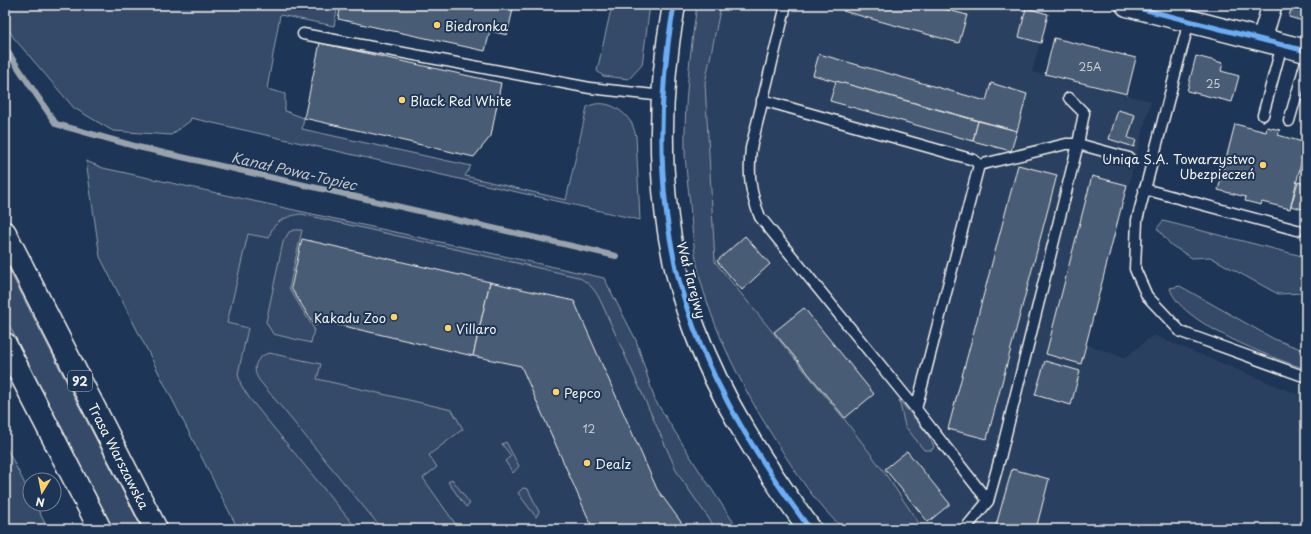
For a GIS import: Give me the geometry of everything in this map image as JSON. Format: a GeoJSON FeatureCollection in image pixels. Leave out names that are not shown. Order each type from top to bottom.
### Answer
{"type":"FeatureCollection","features":[{"type":"Feature","properties":{"kind":"street","name":"Wał Tarejwy"},"geometry":{"type":"LineString","coordinates":[[674,5],[663,96],[663,156],[672,251],[688,311],[712,370],[737,419],[802,526]]}},
{"type":"Feature","properties":{"kind":"street"},"geometry":{"type":"LineString","coordinates":[[1127,5],[1306,51]]}},
{"type":"Feature","properties":{"kind":"street"},"geometry":{"type":"LineString","coordinates":[[1272,5],[1272,42]]}},
{"type":"Feature","properties":{"kind":"street","name":"Trasa Warszawska"},"geometry":{"type":"LineString","coordinates":[[5,233],[156,529]]}},
{"type":"Feature","properties":{"kind":"street"},"geometry":{"type":"LineString","coordinates":[[5,344],[100,529]]}},
{"type":"Feature","properties":{"kind":"lane"},"geometry":{"type":"LineString","coordinates":[[786,5],[762,100],[748,167],[751,194],[760,217],[916,409],[988,501]]}},
{"type":"Feature","properties":{"kind":"lane"},"geometry":{"type":"LineString","coordinates":[[1188,21],[1136,220],[1134,244],[1135,269],[1147,296],[1181,332],[1306,377]]}},
{"type":"Feature","properties":{"kind":"lane"},"geometry":{"type":"LineString","coordinates":[[303,34],[590,88],[663,96]]}},
{"type":"Feature","properties":{"kind":"lane"},"geometry":{"type":"LineString","coordinates":[[1264,115],[1272,42]]}},
{"type":"Feature","properties":{"kind":"lane"},"geometry":{"type":"LineString","coordinates":[[1289,122],[1306,62]]}},
{"type":"Feature","properties":{"kind":"lane"},"geometry":{"type":"LineString","coordinates":[[965,529],[988,501],[1078,144],[1084,113],[1069,98]]}},
{"type":"Feature","properties":{"kind":"lane"},"geometry":{"type":"LineString","coordinates":[[762,100],[974,160],[978,165]]}},
{"type":"Feature","properties":{"kind":"lane"},"geometry":{"type":"LineString","coordinates":[[978,165],[1066,144],[1078,144],[1129,158]]}},
{"type":"Feature","properties":{"kind":"lane"},"geometry":{"type":"LineString","coordinates":[[916,409],[978,165]]}},
{"type":"Feature","properties":{"kind":"lane"},"geometry":{"type":"LineString","coordinates":[[1144,190],[1297,230]]}},
{"type":"Feature","properties":{"kind":"shaded area"},"geometry":{"type":"Polygon","coordinates":[[[5,5],[338,5],[334,26],[280,15],[267,89],[285,94],[285,111],[304,118],[302,129],[471,166],[465,176],[566,200],[587,107],[593,104],[606,104],[618,109],[628,118],[632,124],[636,136],[640,220],[191,118],[190,121],[171,135],[113,131],[74,108],[13,37],[5,22],[5,5]]]}},
{"type":"Feature","properties":{"kind":"shaded area"},"geometry":{"type":"Polygon","coordinates":[[[612,5],[650,5],[642,65],[629,79],[603,76],[597,71],[612,5]]]}},
{"type":"Feature","properties":{"kind":"shaded area"},"geometry":{"type":"Polygon","coordinates":[[[697,5],[721,5],[705,83],[715,262],[845,420],[882,469],[923,529],[844,529],[816,500],[792,466],[754,405],[733,366],[715,324],[701,282],[694,243],[686,166],[685,135],[687,97],[697,5]]]}},
{"type":"Feature","properties":{"kind":"shaded area"},"geometry":{"type":"Polygon","coordinates":[[[721,5],[1014,5],[1048,14],[1032,72],[1151,101],[1086,344],[1125,358],[1153,335],[1306,398],[1306,529],[923,529],[882,469],[845,420],[715,262],[705,82],[721,5]]]}},
{"type":"Feature","properties":{"kind":"shaded area"},"geometry":{"type":"Polygon","coordinates":[[[86,161],[103,168],[604,278],[636,340],[655,400],[738,529],[238,529],[100,257],[86,161]]]}},
{"type":"Feature","properties":{"kind":"shaded area"},"geometry":{"type":"Polygon","coordinates":[[[86,161],[103,168],[604,278],[636,340],[655,400],[738,529],[716,529],[678,474],[602,304],[590,285],[586,282],[578,277],[301,214],[285,218],[276,224],[269,238],[248,234],[227,323],[248,328],[238,374],[241,385],[250,399],[357,529],[238,529],[100,257],[86,161]]]}},
{"type":"Feature","properties":{"kind":"shaded area"},"geometry":{"type":"Polygon","coordinates":[[[1163,221],[1306,257],[1306,293],[1278,294],[1210,257],[1192,258],[1171,245],[1157,228],[1163,221]]]}},
{"type":"Feature","properties":{"kind":"shaded area"},"geometry":{"type":"Polygon","coordinates":[[[294,230],[302,230],[289,288],[314,329],[311,343],[273,334],[266,322],[283,242],[289,232],[294,230]]]}},
{"type":"Feature","properties":{"kind":"shaded area"},"geometry":{"type":"Polygon","coordinates":[[[5,262],[142,529],[113,529],[5,317],[5,262]]]}},
{"type":"Feature","properties":{"kind":"shaded area"},"geometry":{"type":"Polygon","coordinates":[[[1180,286],[1274,339],[1306,351],[1306,369],[1250,348],[1208,326],[1190,314],[1177,301],[1170,288],[1180,286]]]}},
{"type":"Feature","properties":{"kind":"shaded area"},"geometry":{"type":"Polygon","coordinates":[[[269,353],[321,364],[317,379],[452,410],[463,429],[429,455],[437,467],[423,478],[459,529],[382,529],[259,380],[255,371],[256,364],[261,357],[269,353]]]}},
{"type":"Feature","properties":{"kind":"shaded area"},"geometry":{"type":"Polygon","coordinates":[[[899,400],[926,432],[934,446],[932,450],[924,450],[905,426],[899,400]]]}},
{"type":"Feature","properties":{"kind":"shaded area"},"geometry":{"type":"Polygon","coordinates":[[[506,442],[519,466],[513,473],[505,461],[511,456],[502,444],[506,442]]]}},
{"type":"Feature","properties":{"kind":"shaded area"},"geometry":{"type":"Polygon","coordinates":[[[5,445],[22,478],[22,512],[39,512],[48,529],[5,529],[5,445]]]}},
{"type":"Feature","properties":{"kind":"shaded area"},"geometry":{"type":"Polygon","coordinates":[[[452,479],[470,504],[466,507],[448,482],[452,479]]]}},
{"type":"Feature","properties":{"kind":"shaded area"},"geometry":{"type":"Polygon","coordinates":[[[523,488],[528,489],[539,512],[536,517],[518,493],[523,488]]]}},
{"type":"Feature","properties":{"kind":"building","name":"Biedronka"},"geometry":{"type":"Polygon","coordinates":[[[341,5],[514,5],[507,35],[490,31],[485,51],[338,19],[341,5]]]}},
{"type":"Feature","properties":{"kind":"building"},"geometry":{"type":"Polygon","coordinates":[[[844,5],[929,5],[967,15],[959,43],[843,11],[844,5]]]}},
{"type":"Feature","properties":{"kind":"building"},"geometry":{"type":"Polygon","coordinates":[[[1292,5],[1306,5],[1306,22],[1289,17],[1292,5]]]}},
{"type":"Feature","properties":{"kind":"building"},"geometry":{"type":"Polygon","coordinates":[[[1026,8],[1048,14],[1041,43],[1019,37],[1026,8]]]}},
{"type":"Feature","properties":{"kind":"building"},"geometry":{"type":"Polygon","coordinates":[[[1054,38],[1136,58],[1127,94],[1045,74],[1054,38]]]}},
{"type":"Feature","properties":{"kind":"building","name":"Black Red White"},"geometry":{"type":"Polygon","coordinates":[[[320,43],[501,83],[491,136],[474,157],[304,118],[320,43]]]}},
{"type":"Feature","properties":{"kind":"building"},"geometry":{"type":"Polygon","coordinates":[[[819,54],[986,101],[991,83],[1027,94],[1017,131],[813,75],[819,54]]]}},
{"type":"Feature","properties":{"kind":"building"},"geometry":{"type":"Polygon","coordinates":[[[1196,56],[1223,63],[1221,71],[1239,76],[1232,102],[1187,91],[1196,56]]]}},
{"type":"Feature","properties":{"kind":"building"},"geometry":{"type":"Polygon","coordinates":[[[836,81],[978,121],[973,141],[830,101],[836,81]]]}},
{"type":"Feature","properties":{"kind":"building"},"geometry":{"type":"Polygon","coordinates":[[[1118,110],[1135,115],[1128,138],[1136,140],[1134,147],[1109,139],[1118,110]]]}},
{"type":"Feature","properties":{"kind":"building"},"geometry":{"type":"Polygon","coordinates":[[[978,121],[1017,131],[1011,151],[973,141],[978,121]]]}},
{"type":"Feature","properties":{"kind":"building","name":"Uniqa S.A. Towarzystwo Ubezpieczeń"},"geometry":{"type":"Polygon","coordinates":[[[1235,124],[1266,132],[1267,127],[1280,130],[1278,135],[1306,143],[1290,209],[1262,202],[1261,205],[1245,201],[1246,197],[1218,190],[1235,124]]]}},
{"type":"Feature","properties":{"kind":"building"},"geometry":{"type":"Polygon","coordinates":[[[1018,165],[1057,175],[987,439],[948,429],[1018,165]]]}},
{"type":"Feature","properties":{"kind":"building"},"geometry":{"type":"Polygon","coordinates":[[[1092,176],[1127,185],[1081,364],[1046,354],[1092,176]]]}},
{"type":"Feature","properties":{"kind":"building"},"geometry":{"type":"Polygon","coordinates":[[[1298,182],[1306,184],[1306,210],[1291,206],[1298,182]]]}},
{"type":"Feature","properties":{"kind":"building"},"geometry":{"type":"Polygon","coordinates":[[[745,236],[770,264],[742,290],[717,261],[745,236]]]}},
{"type":"Feature","properties":{"kind":"building"},"geometry":{"type":"Polygon","coordinates":[[[302,239],[490,282],[473,356],[322,321],[315,326],[291,288],[302,239]]]}},
{"type":"Feature","properties":{"kind":"building"},"geometry":{"type":"Polygon","coordinates":[[[490,282],[574,301],[657,489],[686,529],[593,529],[521,366],[473,356],[490,282]]]}},
{"type":"Feature","properties":{"kind":"building"},"geometry":{"type":"Polygon","coordinates":[[[804,308],[874,394],[845,418],[774,332],[804,308]]]}},
{"type":"Feature","properties":{"kind":"building"},"geometry":{"type":"Polygon","coordinates":[[[1045,361],[1080,371],[1071,405],[1035,395],[1045,361]]]}},
{"type":"Feature","properties":{"kind":"building"},"geometry":{"type":"Polygon","coordinates":[[[907,451],[950,504],[928,522],[885,469],[907,451]]]}},
{"type":"Feature","properties":{"kind":"building"},"geometry":{"type":"Polygon","coordinates":[[[1012,469],[1049,479],[1036,529],[995,529],[1012,469]]]}},
{"type":"Feature","properties":{"kind":"waterway","name":"Kanał Powa-Topiec"},"geometry":{"type":"LineString","coordinates":[[5,48],[56,124],[138,147],[616,256]]}},
{"type":"Feature","properties":{"kind":"cycle path"},"geometry":{"type":"LineString","coordinates":[[674,5],[664,86],[662,127],[663,168],[666,209],[672,250],[681,289],[705,355],[730,407],[776,482],[810,529]]}},
{"type":"Feature","properties":{"kind":"cycle path"},"geometry":{"type":"LineString","coordinates":[[1127,5],[1306,51]]}},
{"type":"Feature","properties":{"kind":"place","name":"Biedronka"},"geometry":{"type":"Point","coordinates":[437,25]}},
{"type":"Feature","properties":{"kind":"place","name":"Black Red White"},"geometry":{"type":"Point","coordinates":[402,100]}},
{"type":"Feature","properties":{"kind":"place","name":"Uniqa S.A. Towarzystwo Ubezpieczeń"},"geometry":{"type":"Point","coordinates":[1263,165]}},
{"type":"Feature","properties":{"kind":"place","name":"Kakadu Zoo"},"geometry":{"type":"Point","coordinates":[394,317]}},
{"type":"Feature","properties":{"kind":"place","name":"Villaro"},"geometry":{"type":"Point","coordinates":[448,328]}},
{"type":"Feature","properties":{"kind":"place","name":"Pepco"},"geometry":{"type":"Point","coordinates":[556,392]}},
{"type":"Feature","properties":{"kind":"place","name":"Dealz"},"geometry":{"type":"Point","coordinates":[587,463]}}]}
